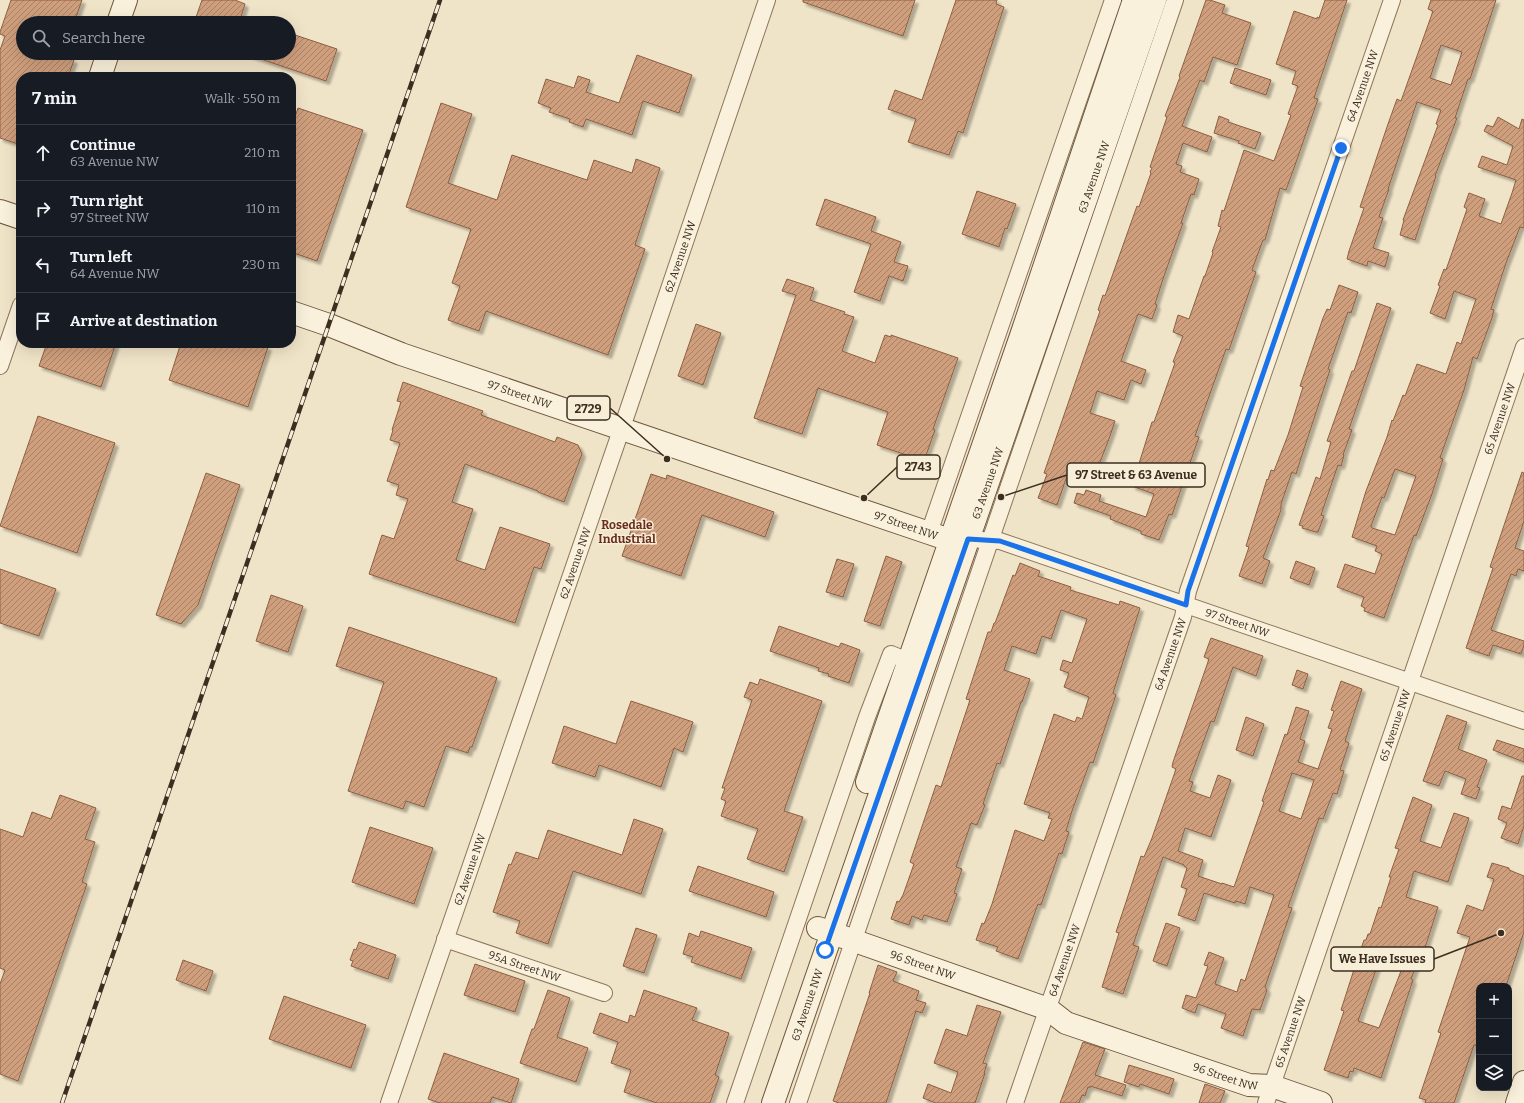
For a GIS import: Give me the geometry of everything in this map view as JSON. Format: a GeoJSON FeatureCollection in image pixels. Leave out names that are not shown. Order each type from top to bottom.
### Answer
{"type":"FeatureCollection","features":[{"type":"Feature","properties":{"kind":"main road"},"geometry":{"type":"LineString","coordinates":[[120,16],[126,0]]}},
{"type":"Feature","properties":{"kind":"main road","name":"63 Avenue NW"},"geometry":{"type":"LineString","coordinates":[[773,1103],[824,930],[908,661],[959,540],[1031,307],[1134,0]]}},
{"type":"Feature","properties":{"kind":"main road","name":"63 Avenue NW"},"geometry":{"type":"LineString","coordinates":[[757,1103],[824,930],[959,540],[1155,0]]}},
{"type":"Feature","properties":{"kind":"main road"},"geometry":{"type":"LineString","coordinates":[[102,72],[106,60]]}},
{"type":"Feature","properties":{"kind":"main road"},"geometry":{"type":"LineString","coordinates":[[0,211],[16,216]]}},
{"type":"Feature","properties":{"kind":"main road","name":"97 Street NW"},"geometry":{"type":"LineString","coordinates":[[296,314],[329,325],[401,354],[929,533],[959,540]]}},
{"type":"Feature","properties":{"kind":"main road","name":"96 Street NW"},"geometry":{"type":"LineString","coordinates":[[824,930],[1048,1009],[1066,1023],[1249,1085],[1269,1094],[1321,1103]]}},
{"type":"Feature","properties":{"kind":"main road"},"geometry":{"type":"LineString","coordinates":[[1517,1103],[1524,1082]]}},
{"type":"Feature","properties":{"kind":"street","name":"62 Avenue NW"},"geometry":{"type":"LineString","coordinates":[[389,1103],[767,0]]}},
{"type":"Feature","properties":{"kind":"street"},"geometry":{"type":"LineString","coordinates":[[929,533],[1113,0]]}},
{"type":"Feature","properties":{"kind":"street","name":"63 Avenue NW"},"geometry":{"type":"LineString","coordinates":[[798,1103],[1175,0]]}},
{"type":"Feature","properties":{"kind":"street","name":"64 Avenue NW"},"geometry":{"type":"LineString","coordinates":[[1015,1103],[1183,617],[1191,584],[1392,0]]}},
{"type":"Feature","properties":{"kind":"street"},"geometry":{"type":"LineString","coordinates":[[0,366],[16,320]]}},
{"type":"Feature","properties":{"kind":"street","name":"65 Avenue NW"},"geometry":{"type":"LineString","coordinates":[[1269,1094],[1524,347]]}},
{"type":"Feature","properties":{"kind":"street","name":"97 Street NW"},"geometry":{"type":"LineString","coordinates":[[959,540],[1000,541],[1524,721]]}},
{"type":"Feature","properties":{"kind":"street"},"geometry":{"type":"LineString","coordinates":[[735,1103],[864,724],[891,654],[908,661]]}},
{"type":"Feature","properties":{"kind":"street","name":"96 Street NW"},"geometry":{"type":"LineString","coordinates":[[797,921],[824,930]]}},
{"type":"Feature","properties":{"kind":"street","name":"95A Street NW"},"geometry":{"type":"LineString","coordinates":[[445,939],[604,994]]}},
{"type":"Feature","properties":{"kind":"building"},"geometry":{"type":"Polygon","coordinates":[[[11,0],[82,0],[76,16],[16,16],[16,60],[74,60],[70,72],[16,72],[16,143],[0,138],[0,50],[5,36],[0,34],[11,0]]]}},
{"type":"Feature","properties":{"kind":"building"},"geometry":{"type":"Polygon","coordinates":[[[202,0],[235,0],[245,4],[241,16],[196,16],[202,0]]]}},
{"type":"Feature","properties":{"kind":"building"},"geometry":{"type":"Polygon","coordinates":[[[803,0],[915,0],[903,36],[803,2],[803,0]]]}},
{"type":"Feature","properties":{"kind":"building"},"geometry":{"type":"Polygon","coordinates":[[[956,0],[997,0],[996,4],[1004,7],[963,133],[958,131],[949,155],[908,142],[916,119],[888,109],[895,90],[922,100],[956,0]]]}},
{"type":"Feature","properties":{"kind":"building"},"geometry":{"type":"Polygon","coordinates":[[[1206,0],[1225,5],[1222,13],[1251,23],[1237,65],[1213,57],[1204,82],[1200,80],[1182,126],[1212,137],[1207,152],[1183,143],[1176,164],[1182,166],[1180,172],[1199,179],[1194,195],[1191,194],[1181,223],[1183,223],[1164,276],[1152,319],[1138,314],[1121,361],[1146,370],[1141,384],[1131,380],[1124,400],[1097,391],[1090,413],[1115,421],[1110,436],[1094,478],[1069,470],[1057,505],[1038,498],[1047,474],[1044,473],[1100,311],[1098,310],[1103,295],[1105,296],[1137,206],[1139,207],[1151,173],[1152,168],[1150,167],[1167,117],[1165,116],[1206,0]]]}},
{"type":"Feature","properties":{"kind":"building"},"geometry":{"type":"Polygon","coordinates":[[[1325,0],[1347,0],[1314,98],[1318,99],[1286,190],[1280,188],[1265,240],[1263,240],[1252,270],[1256,272],[1229,350],[1226,349],[1195,436],[1199,437],[1172,515],[1169,514],[1159,540],[1141,534],[1141,531],[1110,519],[1111,516],[1074,503],[1077,493],[1084,495],[1086,490],[1101,495],[1099,501],[1146,517],[1154,494],[1132,486],[1152,422],[1154,422],[1183,336],[1173,332],[1178,315],[1189,319],[1213,253],[1212,252],[1221,227],[1218,226],[1222,210],[1224,211],[1244,150],[1274,161],[1291,115],[1288,114],[1298,86],[1292,84],[1296,71],[1276,64],[1294,11],[1317,19],[1317,17],[1319,18],[1325,0]]]}},
{"type":"Feature","properties":{"kind":"building"},"geometry":{"type":"Polygon","coordinates":[[[1431,0],[1496,0],[1470,79],[1468,79],[1455,118],[1457,118],[1435,176],[1415,240],[1400,235],[1403,220],[1438,125],[1436,124],[1441,110],[1417,102],[1379,217],[1383,218],[1373,248],[1389,253],[1385,267],[1368,261],[1367,266],[1347,259],[1364,208],[1360,207],[1388,124],[1397,99],[1401,101],[1433,11],[1428,9],[1431,0]],[[1441,45],[1430,78],[1451,85],[1462,52],[1441,45]]]}},
{"type":"Feature","properties":{"kind":"building"},"geometry":{"type":"Polygon","coordinates":[[[296,35],[337,49],[326,81],[264,60],[296,60],[296,35]]]}},
{"type":"Feature","properties":{"kind":"building"},"geometry":{"type":"Polygon","coordinates":[[[637,55],[692,75],[679,113],[643,101],[632,135],[586,119],[583,127],[569,122],[570,119],[549,112],[551,108],[538,103],[546,79],[574,88],[578,76],[590,80],[586,92],[619,103],[637,55]]]}},
{"type":"Feature","properties":{"kind":"building"},"geometry":{"type":"Polygon","coordinates":[[[1235,68],[1271,80],[1266,95],[1230,83],[1235,68]]]}},
{"type":"Feature","properties":{"kind":"building"},"geometry":{"type":"Polygon","coordinates":[[[441,103],[472,114],[448,183],[497,200],[512,155],[587,180],[594,160],[632,173],[636,159],[660,168],[635,245],[645,249],[608,355],[486,311],[479,331],[448,320],[460,286],[452,283],[471,229],[406,207],[441,103]]]}},
{"type":"Feature","properties":{"kind":"building"},"geometry":{"type":"Polygon","coordinates":[[[298,108],[363,130],[317,261],[296,254],[296,114],[298,108]]]}},
{"type":"Feature","properties":{"kind":"building"},"geometry":{"type":"Polygon","coordinates":[[[1219,116],[1229,120],[1228,122],[1261,133],[1255,149],[1238,143],[1239,141],[1214,133],[1219,116]]]}},
{"type":"Feature","properties":{"kind":"building"},"geometry":{"type":"Polygon","coordinates":[[[1498,117],[1519,129],[1522,119],[1524,120],[1524,228],[1520,227],[1506,263],[1491,309],[1494,310],[1492,318],[1477,359],[1473,357],[1464,390],[1440,458],[1443,459],[1432,494],[1416,536],[1414,535],[1384,618],[1364,611],[1365,608],[1361,606],[1364,597],[1337,587],[1345,564],[1375,574],[1382,554],[1375,551],[1377,546],[1352,537],[1366,491],[1392,420],[1393,421],[1403,395],[1405,396],[1417,364],[1446,374],[1457,342],[1461,344],[1476,299],[1454,291],[1445,319],[1430,313],[1440,286],[1438,285],[1444,269],[1446,270],[1467,209],[1464,207],[1469,193],[1485,199],[1479,216],[1501,224],[1512,193],[1516,180],[1478,167],[1482,156],[1507,165],[1513,146],[1484,131],[1487,125],[1493,127],[1498,117]],[[1395,469],[1384,498],[1382,497],[1371,526],[1372,528],[1395,535],[1416,476],[1395,469]]]}},
{"type":"Feature","properties":{"kind":"building"},"geometry":{"type":"Polygon","coordinates":[[[977,191],[1016,204],[1007,229],[1005,228],[999,247],[962,234],[977,191]]]}},
{"type":"Feature","properties":{"kind":"building"},"geometry":{"type":"Polygon","coordinates":[[[825,199],[876,217],[871,231],[901,242],[894,262],[908,266],[903,281],[889,276],[880,301],[854,292],[871,244],[816,225],[825,199]]]}},
{"type":"Feature","properties":{"kind":"building"},"geometry":{"type":"Polygon","coordinates":[[[787,279],[814,288],[810,300],[845,312],[844,314],[854,317],[842,351],[875,363],[885,335],[891,337],[891,335],[958,358],[933,429],[935,430],[924,461],[877,445],[888,412],[818,388],[802,434],[754,418],[796,295],[782,291],[787,279]]]}},
{"type":"Feature","properties":{"kind":"building"},"geometry":{"type":"Polygon","coordinates":[[[1339,285],[1358,292],[1351,313],[1348,312],[1328,369],[1330,370],[1296,474],[1292,472],[1281,504],[1281,510],[1263,558],[1270,561],[1262,584],[1239,576],[1249,547],[1246,546],[1267,479],[1268,480],[1271,470],[1274,471],[1288,435],[1303,387],[1300,386],[1323,318],[1327,309],[1330,310],[1339,285]]]}},
{"type":"Feature","properties":{"kind":"building"},"geometry":{"type":"Polygon","coordinates":[[[1377,303],[1391,308],[1349,429],[1352,430],[1343,455],[1341,466],[1338,465],[1321,515],[1324,516],[1318,532],[1302,528],[1303,526],[1299,525],[1316,477],[1320,479],[1331,442],[1327,441],[1352,371],[1354,371],[1377,303]]]}},
{"type":"Feature","properties":{"kind":"building"},"geometry":{"type":"Polygon","coordinates":[[[696,324],[721,333],[703,385],[678,376],[696,324]]]}},
{"type":"Feature","properties":{"kind":"building"},"geometry":{"type":"Polygon","coordinates":[[[45,348],[114,348],[101,387],[39,366],[45,348]]]}},
{"type":"Feature","properties":{"kind":"building"},"geometry":{"type":"Polygon","coordinates":[[[179,348],[268,348],[248,407],[169,380],[179,348]]]}},
{"type":"Feature","properties":{"kind":"building"},"geometry":{"type":"Polygon","coordinates":[[[403,382],[483,411],[481,415],[555,442],[557,437],[578,445],[582,454],[564,502],[465,464],[452,502],[473,509],[456,560],[485,570],[500,527],[550,544],[541,569],[534,567],[515,623],[369,574],[382,535],[394,539],[408,499],[396,495],[399,485],[387,481],[400,443],[390,440],[401,402],[397,401],[403,382]]]}},
{"type":"Feature","properties":{"kind":"building"},"geometry":{"type":"Polygon","coordinates":[[[38,416],[115,443],[77,553],[0,526],[38,416]]]}},
{"type":"Feature","properties":{"kind":"building"},"geometry":{"type":"Polygon","coordinates":[[[1522,472],[1524,473],[1524,521],[1515,548],[1524,551],[1524,571],[1518,569],[1516,576],[1511,574],[1491,630],[1524,641],[1524,645],[1521,654],[1493,645],[1489,656],[1466,648],[1493,568],[1490,567],[1522,472]]]}},
{"type":"Feature","properties":{"kind":"building"},"geometry":{"type":"Polygon","coordinates":[[[206,473],[240,485],[198,605],[181,624],[156,615],[206,473]]]}},
{"type":"Feature","properties":{"kind":"building"},"geometry":{"type":"Polygon","coordinates":[[[651,474],[666,479],[667,475],[774,512],[765,537],[702,515],[681,576],[622,556],[651,474]]]}},
{"type":"Feature","properties":{"kind":"building"},"geometry":{"type":"Polygon","coordinates":[[[886,556],[902,562],[880,626],[864,621],[886,556]]]}},
{"type":"Feature","properties":{"kind":"building"},"geometry":{"type":"Polygon","coordinates":[[[837,559],[854,564],[843,597],[826,592],[837,559]]]}},
{"type":"Feature","properties":{"kind":"building"},"geometry":{"type":"Polygon","coordinates":[[[1296,561],[1315,568],[1309,585],[1290,578],[1296,561]]]}},
{"type":"Feature","properties":{"kind":"building"},"geometry":{"type":"Polygon","coordinates":[[[1020,563],[1040,571],[1038,576],[1071,587],[1070,590],[1119,605],[1120,601],[1140,608],[1113,693],[1116,695],[1093,763],[1090,762],[1072,811],[1066,831],[1069,832],[1062,854],[1059,853],[1041,905],[1038,904],[1018,959],[996,951],[998,947],[976,940],[982,923],[984,924],[992,904],[1015,830],[1044,841],[1052,819],[1048,818],[1050,813],[1024,804],[1054,714],[1075,722],[1077,717],[1082,719],[1089,697],[1064,687],[1069,673],[1060,670],[1063,660],[1072,663],[1087,619],[1061,610],[1051,639],[1042,636],[1036,654],[1012,646],[1004,670],[1030,679],[1000,764],[997,763],[983,804],[985,805],[977,825],[971,823],[956,867],[962,869],[954,893],[957,894],[947,922],[924,915],[922,920],[912,916],[909,925],[891,919],[897,901],[899,902],[903,895],[914,864],[910,862],[936,785],[941,787],[970,700],[966,699],[988,632],[991,632],[1013,575],[1015,576],[1020,563]]]}},
{"type":"Feature","properties":{"kind":"building"},"geometry":{"type":"Polygon","coordinates":[[[0,569],[56,589],[39,636],[0,623],[0,569]]]}},
{"type":"Feature","properties":{"kind":"building"},"geometry":{"type":"Polygon","coordinates":[[[271,595],[303,606],[288,652],[256,641],[271,595]]]}},
{"type":"Feature","properties":{"kind":"building"},"geometry":{"type":"Polygon","coordinates":[[[779,626],[839,647],[841,643],[860,650],[849,683],[818,671],[819,668],[770,651],[779,626]]]}},
{"type":"Feature","properties":{"kind":"building"},"geometry":{"type":"Polygon","coordinates":[[[349,627],[497,678],[472,747],[470,747],[468,753],[446,746],[424,807],[406,801],[403,809],[348,791],[384,682],[336,666],[349,627]]]}},
{"type":"Feature","properties":{"kind":"building"},"geometry":{"type":"Polygon","coordinates":[[[1211,638],[1263,656],[1256,676],[1233,667],[1214,722],[1211,721],[1189,781],[1193,782],[1190,791],[1210,798],[1218,775],[1231,780],[1211,837],[1185,828],[1178,851],[1203,860],[1198,876],[1234,887],[1264,802],[1262,801],[1285,734],[1287,735],[1296,707],[1309,711],[1300,739],[1305,741],[1298,762],[1318,769],[1332,729],[1328,728],[1334,711],[1331,710],[1341,681],[1362,689],[1345,741],[1349,743],[1340,770],[1344,771],[1337,794],[1333,793],[1323,819],[1319,818],[1288,907],[1292,908],[1265,987],[1267,990],[1260,1010],[1252,1009],[1243,1036],[1221,1028],[1226,1014],[1198,1004],[1195,1013],[1182,1008],[1186,995],[1196,998],[1208,966],[1204,965],[1209,952],[1224,958],[1215,984],[1237,992],[1241,979],[1245,981],[1274,895],[1250,887],[1245,904],[1236,901],[1235,903],[1204,893],[1195,921],[1178,915],[1187,889],[1181,887],[1187,868],[1184,865],[1163,857],[1133,945],[1139,947],[1123,994],[1102,987],[1119,933],[1116,932],[1141,856],[1144,857],[1152,838],[1176,769],[1172,767],[1173,762],[1209,659],[1204,657],[1211,638]],[[1292,773],[1279,811],[1301,819],[1314,780],[1292,773]]]}},
{"type":"Feature","properties":{"kind":"building"},"geometry":{"type":"Polygon","coordinates":[[[1297,670],[1308,674],[1303,689],[1292,685],[1297,670]]]}},
{"type":"Feature","properties":{"kind":"building"},"geometry":{"type":"Polygon","coordinates":[[[760,679],[822,701],[784,811],[803,817],[784,872],[747,859],[758,829],[721,816],[726,801],[721,799],[725,788],[722,788],[752,700],[744,697],[750,682],[758,685],[760,679]]]}},
{"type":"Feature","properties":{"kind":"building"},"geometry":{"type":"Polygon","coordinates":[[[631,701],[693,722],[683,752],[674,748],[661,787],[599,765],[595,777],[552,763],[564,726],[616,744],[631,701]]]}},
{"type":"Feature","properties":{"kind":"building"},"geometry":{"type":"Polygon","coordinates":[[[1447,715],[1467,722],[1458,749],[1487,760],[1477,787],[1480,788],[1476,799],[1461,794],[1466,779],[1445,771],[1439,786],[1423,781],[1447,715]]]}},
{"type":"Feature","properties":{"kind":"building"},"geometry":{"type":"Polygon","coordinates":[[[1246,717],[1264,724],[1253,756],[1236,750],[1246,717]]]}},
{"type":"Feature","properties":{"kind":"building"},"geometry":{"type":"Polygon","coordinates":[[[1497,740],[1524,749],[1524,762],[1493,750],[1497,740]]]}},
{"type":"Feature","properties":{"kind":"building"},"geometry":{"type":"Polygon","coordinates":[[[1522,776],[1524,776],[1524,826],[1518,844],[1501,838],[1507,823],[1498,819],[1502,806],[1511,809],[1522,776]]]}},
{"type":"Feature","properties":{"kind":"building"},"geometry":{"type":"Polygon","coordinates":[[[60,795],[96,808],[85,839],[95,842],[82,882],[87,884],[18,1081],[0,1074],[0,984],[5,970],[0,968],[0,829],[23,837],[32,812],[51,819],[60,795]]]}},
{"type":"Feature","properties":{"kind":"building"},"geometry":{"type":"Polygon","coordinates":[[[1413,797],[1432,805],[1420,841],[1441,848],[1454,813],[1469,818],[1448,882],[1414,871],[1406,897],[1438,907],[1424,951],[1422,950],[1411,979],[1413,980],[1381,1078],[1354,1068],[1353,1072],[1350,1071],[1348,1078],[1324,1070],[1344,1011],[1341,1010],[1358,957],[1364,940],[1366,940],[1368,934],[1370,934],[1379,907],[1381,908],[1391,877],[1389,877],[1399,849],[1395,848],[1413,797]],[[1385,950],[1380,965],[1378,964],[1358,1021],[1379,1028],[1406,958],[1385,950]]]}},
{"type":"Feature","properties":{"kind":"building"},"geometry":{"type":"Polygon","coordinates":[[[634,819],[663,829],[641,894],[573,871],[548,944],[516,933],[520,921],[493,912],[509,864],[511,865],[516,852],[538,859],[548,830],[622,855],[634,819]]]}},
{"type":"Feature","properties":{"kind":"building"},"geometry":{"type":"Polygon","coordinates":[[[370,827],[433,848],[414,904],[352,882],[370,827]]]}},
{"type":"Feature","properties":{"kind":"building"},"geometry":{"type":"Polygon","coordinates":[[[1492,863],[1509,868],[1509,870],[1524,876],[1524,932],[1507,983],[1476,983],[1476,1045],[1474,1045],[1454,1103],[1425,1103],[1426,1100],[1419,1098],[1441,1033],[1438,1032],[1470,937],[1457,933],[1467,905],[1483,911],[1494,879],[1487,877],[1492,863]]]}},
{"type":"Feature","properties":{"kind":"building"},"geometry":{"type":"Polygon","coordinates":[[[698,866],[774,892],[766,917],[689,891],[698,866]]]}},
{"type":"Feature","properties":{"kind":"building"},"geometry":{"type":"Polygon","coordinates":[[[1166,923],[1180,928],[1167,966],[1153,961],[1166,923]]]}},
{"type":"Feature","properties":{"kind":"building"},"geometry":{"type":"Polygon","coordinates":[[[636,928],[657,935],[644,973],[623,966],[636,928]]]}},
{"type":"Feature","properties":{"kind":"building"},"geometry":{"type":"Polygon","coordinates":[[[701,931],[752,948],[741,979],[691,962],[693,957],[683,954],[689,933],[699,937],[701,931]]]}},
{"type":"Feature","properties":{"kind":"building"},"geometry":{"type":"Polygon","coordinates":[[[359,942],[396,955],[388,979],[351,966],[353,961],[350,960],[354,949],[356,950],[359,942]]]}},
{"type":"Feature","properties":{"kind":"building"},"geometry":{"type":"Polygon","coordinates":[[[183,960],[213,971],[206,991],[176,980],[183,960]]]}},
{"type":"Feature","properties":{"kind":"building"},"geometry":{"type":"Polygon","coordinates":[[[475,964],[525,981],[515,1012],[464,995],[475,964]]]}},
{"type":"Feature","properties":{"kind":"building"},"geometry":{"type":"Polygon","coordinates":[[[878,965],[897,972],[893,981],[919,991],[916,1000],[926,1003],[922,1013],[916,1011],[886,1103],[839,1103],[833,1101],[870,993],[878,965]]]}},
{"type":"Feature","properties":{"kind":"building"},"geometry":{"type":"Polygon","coordinates":[[[548,990],[570,998],[557,1037],[588,1048],[576,1082],[520,1063],[548,990]]]}},
{"type":"Feature","properties":{"kind":"building"},"geometry":{"type":"Polygon","coordinates":[[[644,990],[697,1008],[692,1020],[729,1033],[715,1075],[719,1077],[710,1103],[657,1103],[624,1092],[631,1070],[611,1063],[618,1042],[593,1033],[600,1013],[628,1023],[630,1015],[635,1017],[644,990]]]}},
{"type":"Feature","properties":{"kind":"building"},"geometry":{"type":"Polygon","coordinates":[[[284,996],[366,1025],[351,1068],[269,1039],[284,996]]]}},
{"type":"Feature","properties":{"kind":"building"},"geometry":{"type":"Polygon","coordinates":[[[977,1005],[1001,1012],[983,1063],[987,1064],[975,1103],[936,1103],[923,1098],[928,1084],[951,1093],[958,1072],[934,1063],[946,1029],[967,1036],[977,1005]]]}},
{"type":"Feature","properties":{"kind":"building"},"geometry":{"type":"Polygon","coordinates":[[[1083,1042],[1105,1049],[1095,1075],[1126,1085],[1122,1096],[1090,1086],[1090,1088],[1088,1087],[1085,1096],[1082,1095],[1079,1103],[1060,1103],[1083,1042]]]}},
{"type":"Feature","properties":{"kind":"building"},"geometry":{"type":"Polygon","coordinates":[[[444,1053],[519,1079],[511,1103],[492,1097],[490,1103],[440,1103],[428,1099],[444,1053]]]}},
{"type":"Feature","properties":{"kind":"building"},"geometry":{"type":"Polygon","coordinates":[[[1129,1065],[1174,1079],[1169,1094],[1140,1084],[1139,1087],[1124,1082],[1129,1065]]]}},
{"type":"Feature","properties":{"kind":"building"},"geometry":{"type":"Polygon","coordinates":[[[1205,1084],[1225,1091],[1220,1103],[1199,1103],[1205,1084]]]}},
{"type":"Feature","properties":{"kind":"railway"},"geometry":{"type":"LineString","coordinates":[[62,1103],[440,0]]}},
{"type":"Feature","properties":{"kind":"place","name":"2729"},"geometry":{"type":"Point","coordinates":[667,459]}},
{"type":"Feature","properties":{"kind":"place","name":"97 Street & 63 Avenue"},"geometry":{"type":"Point","coordinates":[1001,497]}},
{"type":"Feature","properties":{"kind":"place","name":"2743"},"geometry":{"type":"Point","coordinates":[864,498]}},
{"type":"Feature","properties":{"kind":"place","name":"We Have Issues"},"geometry":{"type":"Point","coordinates":[1501,933]}},
{"type":"Feature","properties":{"kind":"district","name":"Rosedale Industrial"},"geometry":{"type":"Point","coordinates":[627,532]}},
{"type":"Feature","properties":{"kind":"route"},"geometry":{"type":"LineString","coordinates":[[825,950],[968,539],[1000,541],[1186,605],[1188,591],[1341,148]]}}]}
